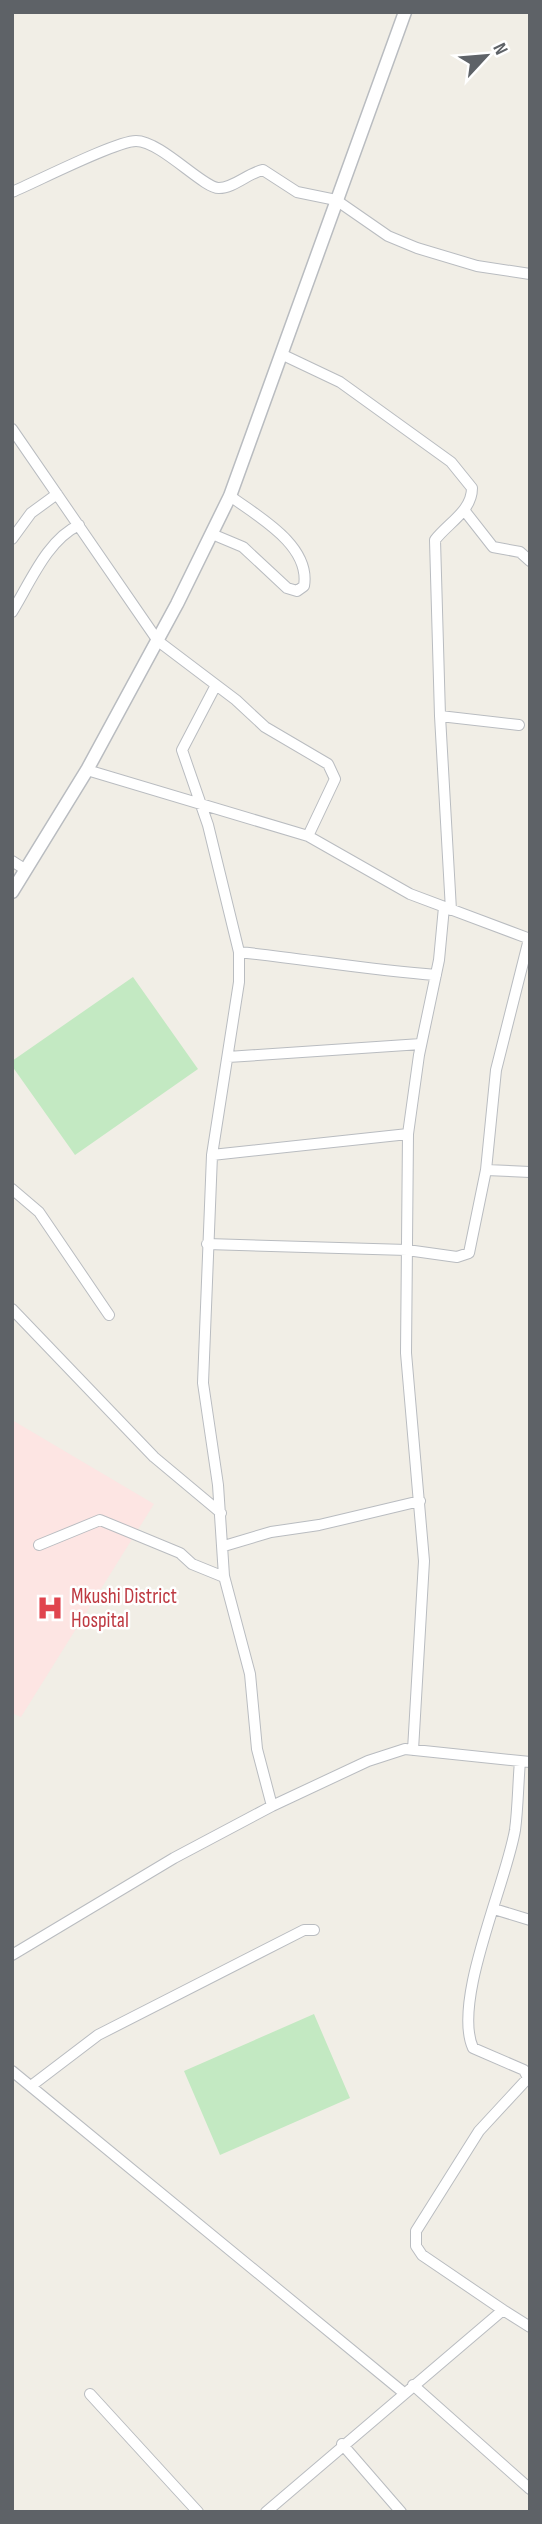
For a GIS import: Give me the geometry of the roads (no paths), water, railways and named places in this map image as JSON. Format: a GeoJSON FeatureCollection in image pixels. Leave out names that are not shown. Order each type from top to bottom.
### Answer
{"type":"FeatureCollection","features":[{"type":"Feature","properties":{"kind":"street"},"geometry":{"type":"LineString","coordinates":[[12,892],[87,770],[158,640],[230,496],[405,12]]}},
{"type":"Feature","properties":{"kind":"street"},"geometry":{"type":"LineString","coordinates":[[12,192],[136,141],[153,146],[213,188],[222,188],[263,170],[286,188],[336,200],[387,236],[417,248],[477,267],[530,274]]}},
{"type":"Feature","properties":{"kind":"street"},"geometry":{"type":"LineString","coordinates":[[281,354],[340,382],[451,462],[472,488],[472,497],[464,510],[435,540],[447,908],[421,1044],[408,1134],[406,1353],[424,1561],[413,1750]]}},
{"type":"Feature","properties":{"kind":"street"},"geometry":{"type":"LineString","coordinates":[[12,429],[158,640],[265,727],[328,764],[334,771],[335,779],[308,836]]}},
{"type":"Feature","properties":{"kind":"street"},"geometry":{"type":"LineString","coordinates":[[12,539],[39,505],[57,494]]}},
{"type":"Feature","properties":{"kind":"street"},"geometry":{"type":"LineString","coordinates":[[212,534],[243,547],[287,588],[297,591],[304,586],[303,568],[294,548],[230,496]]}},
{"type":"Feature","properties":{"kind":"street"},"geometry":{"type":"LineString","coordinates":[[464,510],[493,547],[520,552],[530,561]]}},
{"type":"Feature","properties":{"kind":"street"},"geometry":{"type":"LineString","coordinates":[[12,612],[60,538],[79,525]]}},
{"type":"Feature","properties":{"kind":"street"},"geometry":{"type":"LineString","coordinates":[[216,685],[182,750],[225,888],[239,952],[239,982],[212,1155],[203,1383],[221,1513],[224,1577],[250,1674],[257,1749],[272,1806]]}},
{"type":"Feature","properties":{"kind":"street"},"geometry":{"type":"LineString","coordinates":[[440,716],[519,725]]}},
{"type":"Feature","properties":{"kind":"street"},"geometry":{"type":"LineString","coordinates":[[87,770],[308,836],[410,894],[529,939],[496,1070],[486,1170],[469,1252],[457,1257],[408,1250],[207,1244]]}},
{"type":"Feature","properties":{"kind":"street"},"geometry":{"type":"LineString","coordinates":[[12,861],[26,870]]}},
{"type":"Feature","properties":{"kind":"street"},"geometry":{"type":"LineString","coordinates":[[239,952],[311,959],[371,971],[436,975]]}},
{"type":"Feature","properties":{"kind":"street"},"geometry":{"type":"LineString","coordinates":[[228,1056],[421,1044]]}},
{"type":"Feature","properties":{"kind":"street"},"geometry":{"type":"LineString","coordinates":[[212,1155],[408,1134]]}},
{"type":"Feature","properties":{"kind":"street"},"geometry":{"type":"LineString","coordinates":[[486,1170],[530,1172]]}},
{"type":"Feature","properties":{"kind":"street"},"geometry":{"type":"LineString","coordinates":[[12,1189],[39,1212],[109,1315]]}},
{"type":"Feature","properties":{"kind":"street"},"geometry":{"type":"LineString","coordinates":[[12,1309],[154,1457],[221,1513]]}},
{"type":"Feature","properties":{"kind":"street"},"geometry":{"type":"LineString","coordinates":[[224,1546],[278,1530],[319,1525],[419,1501]]}},
{"type":"Feature","properties":{"kind":"street"},"geometry":{"type":"LineString","coordinates":[[39,1545],[100,1520],[180,1553],[192,1564],[224,1577]]}},
{"type":"Feature","properties":{"kind":"street"},"geometry":{"type":"LineString","coordinates":[[12,1955],[174,1858],[272,1806],[368,1761],[413,1750],[527,1761],[515,1830],[470,1996],[468,2039],[473,2048],[524,2070],[528,2078],[480,2131],[416,2231],[416,2246],[422,2255],[530,2327]]}},
{"type":"Feature","properties":{"kind":"street"},"geometry":{"type":"LineString","coordinates":[[494,1909],[530,1920]]}},
{"type":"Feature","properties":{"kind":"street"},"geometry":{"type":"LineString","coordinates":[[31,2086],[97,2035],[304,1930],[313,1930]]}},
{"type":"Feature","properties":{"kind":"street"},"geometry":{"type":"LineString","coordinates":[[12,2071],[404,2393]]}},
{"type":"Feature","properties":{"kind":"street"},"geometry":{"type":"LineString","coordinates":[[266,2512],[342,2444],[503,2310]]}},
{"type":"Feature","properties":{"kind":"street"},"geometry":{"type":"LineString","coordinates":[[413,2385],[530,2489]]}},
{"type":"Feature","properties":{"kind":"street"},"geometry":{"type":"LineString","coordinates":[[90,2394],[198,2512]]}},
{"type":"Feature","properties":{"kind":"street"},"geometry":{"type":"LineString","coordinates":[[342,2444],[401,2512]]}},
{"type":"Feature","properties":{"kind":"place","name":"Mkushi District Hospital"},"geometry":{"type":"Point","coordinates":[50,1608]}}]}
